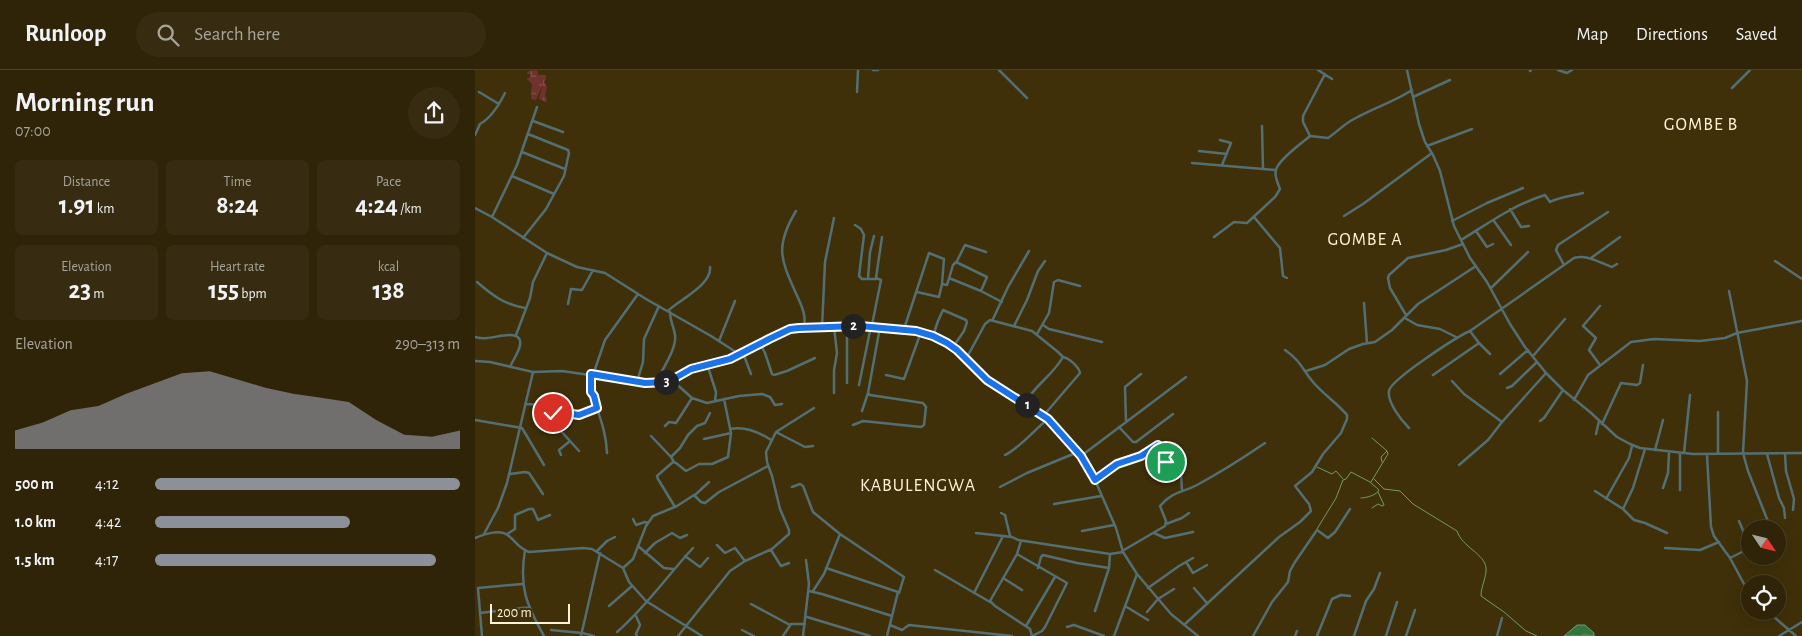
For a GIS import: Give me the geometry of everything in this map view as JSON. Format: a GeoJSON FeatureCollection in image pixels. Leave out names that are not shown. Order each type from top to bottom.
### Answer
{"type":"FeatureCollection","features":[{"type":"Feature","properties":{"kind":"street"},"geometry":{"type":"LineString","coordinates":[[857,92],[858,70]]}},
{"type":"Feature","properties":{"kind":"street"},"geometry":{"type":"LineString","coordinates":[[873,70],[878,70]]}},
{"type":"Feature","properties":{"kind":"street"},"geometry":{"type":"LineString","coordinates":[[999,70],[1027,98]]}},
{"type":"Feature","properties":{"kind":"street"},"geometry":{"type":"LineString","coordinates":[[1318,70],[1332,79]]}},
{"type":"Feature","properties":{"kind":"street"},"geometry":{"type":"LineString","coordinates":[[1407,70],[1419,124],[1442,178],[1452,220],[1461,240],[1503,308],[1510,324],[1537,362],[1563,390],[1617,437],[1632,446],[1682,453],[1802,453]]}},
{"type":"Feature","properties":{"kind":"street"},"geometry":{"type":"LineString","coordinates":[[1558,70],[1567,73],[1572,70]]}},
{"type":"Feature","properties":{"kind":"street"},"geometry":{"type":"LineString","coordinates":[[1733,88],[1750,70]]}},
{"type":"Feature","properties":{"kind":"street"},"geometry":{"type":"LineString","coordinates":[[1310,136],[1303,122],[1303,116],[1325,74]]}},
{"type":"Feature","properties":{"kind":"street"},"geometry":{"type":"LineString","coordinates":[[1413,97],[1450,80]]}},
{"type":"Feature","properties":{"kind":"street"},"geometry":{"type":"LineString","coordinates":[[1214,237],[1234,222],[1245,223],[1254,217],[1279,191],[1276,170],[1281,162],[1310,136],[1328,138],[1354,118],[1399,98],[1412,90]]}},
{"type":"Feature","properties":{"kind":"street"},"geometry":{"type":"LineString","coordinates":[[479,92],[500,104]]}},
{"type":"Feature","properties":{"kind":"street"},"geometry":{"type":"LineString","coordinates":[[475,135],[479,124],[485,122],[500,104],[505,93]]}},
{"type":"Feature","properties":{"kind":"street"},"geometry":{"type":"LineString","coordinates":[[493,217],[522,152],[537,107]]}},
{"type":"Feature","properties":{"kind":"street"},"geometry":{"type":"LineString","coordinates":[[533,121],[563,132]]}},
{"type":"Feature","properties":{"kind":"street"},"geometry":{"type":"LineString","coordinates":[[1263,126],[1263,169]]}},
{"type":"Feature","properties":{"kind":"street"},"geometry":{"type":"LineString","coordinates":[[1427,146],[1472,129]]}},
{"type":"Feature","properties":{"kind":"street"},"geometry":{"type":"LineString","coordinates":[[523,238],[546,209],[564,176],[569,151],[528,134]]}},
{"type":"Feature","properties":{"kind":"street"},"geometry":{"type":"LineString","coordinates":[[1220,140],[1231,143],[1222,166]]}},
{"type":"Feature","properties":{"kind":"street"},"geometry":{"type":"LineString","coordinates":[[1199,151],[1227,154]]}},
{"type":"Feature","properties":{"kind":"street"},"geometry":{"type":"LineString","coordinates":[[522,152],[565,169]]}},
{"type":"Feature","properties":{"kind":"street"},"geometry":{"type":"LineString","coordinates":[[1344,216],[1432,152]]}},
{"type":"Feature","properties":{"kind":"street"},"geometry":{"type":"LineString","coordinates":[[1192,163],[1276,170]]}},
{"type":"Feature","properties":{"kind":"street"},"geometry":{"type":"LineString","coordinates":[[512,176],[554,194]]}},
{"type":"Feature","properties":{"kind":"street"},"geometry":{"type":"LineString","coordinates":[[1452,220],[1523,188]]}},
{"type":"Feature","properties":{"kind":"street"},"geometry":{"type":"LineString","coordinates":[[1461,240],[1495,221],[1510,209],[1528,201],[1545,195],[1549,202],[1583,193]]}},
{"type":"Feature","properties":{"kind":"street"},"geometry":{"type":"LineString","coordinates":[[475,208],[493,217],[547,253],[577,267],[605,273],[741,354],[751,374]]}},
{"type":"Feature","properties":{"kind":"street"},"geometry":{"type":"LineString","coordinates":[[1510,209],[1521,227],[1529,226]]}},
{"type":"Feature","properties":{"kind":"street"},"geometry":{"type":"LineString","coordinates":[[796,211],[786,228],[782,259],[803,309],[804,327]]}},
{"type":"Feature","properties":{"kind":"street"},"geometry":{"type":"LineString","coordinates":[[1563,265],[1556,250],[1557,245],[1608,212]]}},
{"type":"Feature","properties":{"kind":"street"},"geometry":{"type":"LineString","coordinates":[[1254,217],[1280,248],[1281,270],[1283,276],[1287,278]]}},
{"type":"Feature","properties":{"kind":"street"},"geometry":{"type":"LineString","coordinates":[[821,328],[825,262],[834,218]]}},
{"type":"Feature","properties":{"kind":"street"},"geometry":{"type":"LineString","coordinates":[[1495,221],[1511,245]]}},
{"type":"Feature","properties":{"kind":"street"},"geometry":{"type":"LineString","coordinates":[[855,225],[861,228],[864,235],[859,276],[862,279],[877,279],[881,281],[877,292],[873,327],[859,385]]}},
{"type":"Feature","properties":{"kind":"street"},"geometry":{"type":"LineString","coordinates":[[1477,231],[1487,247],[1493,244]]}},
{"type":"Feature","properties":{"kind":"street"},"geometry":{"type":"LineString","coordinates":[[868,279],[870,252],[874,236]]}},
{"type":"Feature","properties":{"kind":"street"},"geometry":{"type":"LineString","coordinates":[[877,279],[882,237]]}},
{"type":"Feature","properties":{"kind":"street"},"geometry":{"type":"LineString","coordinates":[[1591,258],[1620,237]]}},
{"type":"Feature","properties":{"kind":"street"},"geometry":{"type":"LineString","coordinates":[[1456,337],[1440,329],[1417,324],[1406,316],[1390,288],[1388,278],[1389,274],[1408,258],[1446,250],[1463,244]]}},
{"type":"Feature","properties":{"kind":"street"},"geometry":{"type":"LineString","coordinates":[[942,284],[947,285],[953,265],[957,263],[965,245],[986,252]]}},
{"type":"Feature","properties":{"kind":"street"},"geometry":{"type":"LineString","coordinates":[[966,359],[985,324],[993,320],[1008,288],[1029,251]]}},
{"type":"Feature","properties":{"kind":"street"},"geometry":{"type":"LineString","coordinates":[[1491,288],[1528,252]]}},
{"type":"Feature","properties":{"kind":"street"},"geometry":{"type":"LineString","coordinates":[[516,336],[530,298],[534,279],[547,253]]}},
{"type":"Feature","properties":{"kind":"street"},"geometry":{"type":"LineString","coordinates":[[903,329],[929,253],[944,259],[939,298],[917,292]]}},
{"type":"Feature","properties":{"kind":"street"},"geometry":{"type":"LineString","coordinates":[[1409,428],[1397,415],[1389,395],[1390,386],[1404,374],[1439,351],[1456,337],[1470,331],[1563,265],[1578,257],[1591,258],[1595,262],[1612,267],[1617,264]]}},
{"type":"Feature","properties":{"kind":"street"},"geometry":{"type":"LineString","coordinates":[[1013,326],[1027,300],[1038,271],[1045,261]]}},
{"type":"Feature","properties":{"kind":"street"},"geometry":{"type":"LineString","coordinates":[[1775,262],[1802,279]]}},
{"type":"Feature","properties":{"kind":"street"},"geometry":{"type":"LineString","coordinates":[[957,263],[987,277],[981,291]]}},
{"type":"Feature","properties":{"kind":"street"},"geometry":{"type":"LineString","coordinates":[[1306,372],[1325,365],[1349,349],[1375,342],[1419,304],[1476,266]]}},
{"type":"Feature","properties":{"kind":"street"},"geometry":{"type":"LineString","coordinates":[[669,312],[699,287],[710,272],[710,267]]}},
{"type":"Feature","properties":{"kind":"street"},"geometry":{"type":"LineString","coordinates":[[568,304],[571,289],[581,290],[593,270]]}},
{"type":"Feature","properties":{"kind":"street"},"geometry":{"type":"LineString","coordinates":[[949,278],[1002,302]]}},
{"type":"Feature","properties":{"kind":"street"},"geometry":{"type":"LineString","coordinates":[[1037,334],[1049,313],[1054,282],[1058,280],[1080,286]]}},
{"type":"Feature","properties":{"kind":"street"},"geometry":{"type":"LineString","coordinates":[[477,282],[496,298],[517,307],[525,308]]}},
{"type":"Feature","properties":{"kind":"street"},"geometry":{"type":"LineString","coordinates":[[1729,291],[1747,381],[1743,453],[1767,520]]}},
{"type":"Feature","properties":{"kind":"street"},"geometry":{"type":"LineString","coordinates":[[607,453],[604,428],[591,392],[592,374],[605,340],[638,293]]}},
{"type":"Feature","properties":{"kind":"street"},"geometry":{"type":"LineString","coordinates":[[719,342],[735,301]]}},
{"type":"Feature","properties":{"kind":"street"},"geometry":{"type":"LineString","coordinates":[[1364,303],[1367,343]]}},
{"type":"Feature","properties":{"kind":"street"},"geometry":{"type":"LineString","coordinates":[[637,382],[643,362],[644,339],[659,306]]}},
{"type":"Feature","properties":{"kind":"street"},"geometry":{"type":"LineString","coordinates":[[1599,306],[1583,326],[1597,338],[1589,350],[1600,365]]}},
{"type":"Feature","properties":{"kind":"street"},"geometry":{"type":"LineString","coordinates":[[933,336],[937,321],[943,310],[966,320],[964,331],[953,347]]}},
{"type":"Feature","properties":{"kind":"street"},"geometry":{"type":"LineString","coordinates":[[656,383],[675,347],[675,335],[669,312]]}},
{"type":"Feature","properties":{"kind":"street"},"geometry":{"type":"LineString","coordinates":[[1533,356],[1565,319]]}},
{"type":"Feature","properties":{"kind":"street"},"geometry":{"type":"LineString","coordinates":[[993,320],[1028,329],[1037,334],[1063,358],[1066,358],[1080,373],[1044,415]]}},
{"type":"Feature","properties":{"kind":"street"},"geometry":{"type":"LineString","coordinates":[[1574,400],[1585,378],[1631,342],[1654,339],[1700,341],[1725,338],[1737,333],[1802,321]]}},
{"type":"Feature","properties":{"kind":"street"},"geometry":{"type":"LineString","coordinates":[[1043,325],[1049,329],[1102,342]]}},
{"type":"Feature","properties":{"kind":"street"},"geometry":{"type":"LineString","coordinates":[[847,326],[847,383]]}},
{"type":"Feature","properties":{"kind":"street"},"geometry":{"type":"LineString","coordinates":[[475,361],[490,362],[533,372],[562,371],[656,383],[672,380],[691,369],[741,354],[790,329],[847,326],[880,327],[921,332],[933,336],[953,347],[987,380],[1044,415],[1078,452],[1095,480],[1123,551],[1137,574],[1171,614],[1196,636]]}},
{"type":"Feature","properties":{"kind":"street"},"geometry":{"type":"LineString","coordinates":[[834,327],[837,353],[834,370],[834,392]]}},
{"type":"Feature","properties":{"kind":"street"},"geometry":{"type":"LineString","coordinates":[[862,411],[880,327]]}},
{"type":"Feature","properties":{"kind":"street"},"geometry":{"type":"LineString","coordinates":[[1470,331],[1490,354]]}},
{"type":"Feature","properties":{"kind":"street"},"geometry":{"type":"LineString","coordinates":[[886,375],[904,379],[921,332]]}},
{"type":"Feature","properties":{"kind":"street"},"geometry":{"type":"LineString","coordinates":[[475,337],[486,339],[516,336]]}},
{"type":"Feature","properties":{"kind":"street"},"geometry":{"type":"LineString","coordinates":[[510,367],[520,346],[520,339],[516,336]]}},
{"type":"Feature","properties":{"kind":"street"},"geometry":{"type":"LineString","coordinates":[[760,343],[773,375],[781,374],[815,358]]}},
{"type":"Feature","properties":{"kind":"street"},"geometry":{"type":"LineString","coordinates":[[1433,375],[1479,343]]}},
{"type":"Feature","properties":{"kind":"street"},"geometry":{"type":"LineString","coordinates":[[1184,625],[1279,537],[1311,512],[1309,504],[1295,486],[1312,472],[1323,454],[1344,428],[1347,420],[1347,415],[1344,411],[1311,381],[1298,359],[1285,350]]}},
{"type":"Feature","properties":{"kind":"street"},"geometry":{"type":"LineString","coordinates":[[1500,374],[1528,350]]}},
{"type":"Feature","properties":{"kind":"street"},"geometry":{"type":"LineString","coordinates":[[1025,403],[1033,391],[1053,372],[1063,358]]}},
{"type":"Feature","properties":{"kind":"street"},"geometry":{"type":"LineString","coordinates":[[1507,388],[1512,386],[1537,362]]}},
{"type":"Feature","properties":{"kind":"street"},"geometry":{"type":"LineString","coordinates":[[707,364],[716,392],[715,401]]}},
{"type":"Feature","properties":{"kind":"street"},"geometry":{"type":"LineString","coordinates":[[1603,424],[1621,383],[1637,385],[1640,383],[1643,364]]}},
{"type":"Feature","properties":{"kind":"street"},"geometry":{"type":"LineString","coordinates":[[484,534],[498,508],[510,474],[533,372]]}},
{"type":"Feature","properties":{"kind":"street"},"geometry":{"type":"LineString","coordinates":[[1459,465],[1488,440],[1546,373]]}},
{"type":"Feature","properties":{"kind":"street"},"geometry":{"type":"LineString","coordinates":[[1126,422],[1125,387],[1141,374]]}},
{"type":"Feature","properties":{"kind":"street"},"geometry":{"type":"LineString","coordinates":[[1081,456],[1186,377]]}},
{"type":"Feature","properties":{"kind":"street"},"geometry":{"type":"LineString","coordinates":[[672,380],[692,398],[707,403],[762,394],[770,397],[775,405],[782,404]]}},
{"type":"Feature","properties":{"kind":"street"},"geometry":{"type":"LineString","coordinates":[[1452,381],[1464,394],[1502,422]]}},
{"type":"Feature","properties":{"kind":"street"},"geometry":{"type":"LineString","coordinates":[[1540,421],[1563,390]]}},
{"type":"Feature","properties":{"kind":"street"},"geometry":{"type":"LineString","coordinates":[[853,425],[863,421],[921,427],[924,425],[926,407],[923,402],[876,396],[867,393]]}},
{"type":"Feature","properties":{"kind":"street"},"geometry":{"type":"LineString","coordinates":[[1680,490],[1682,453],[1690,395]]}},
{"type":"Feature","properties":{"kind":"street"},"geometry":{"type":"LineString","coordinates":[[665,426],[669,422],[677,423],[692,398]]}},
{"type":"Feature","properties":{"kind":"street"},"geometry":{"type":"LineString","coordinates":[[651,436],[674,462],[686,471],[699,464],[712,464],[725,460],[730,454],[731,434],[724,399]]}},
{"type":"Feature","properties":{"kind":"street"},"geometry":{"type":"LineString","coordinates":[[525,404],[546,405],[579,451]]}},
{"type":"Feature","properties":{"kind":"street"},"geometry":{"type":"LineString","coordinates":[[556,421],[572,414],[579,415],[597,408]]}},
{"type":"Feature","properties":{"kind":"street"},"geometry":{"type":"LineString","coordinates":[[679,636],[725,575],[745,561],[771,550],[790,532],[768,466],[766,452],[776,432],[814,408]]}},
{"type":"Feature","properties":{"kind":"street"},"geometry":{"type":"LineString","coordinates":[[1718,412],[1718,454]]}},
{"type":"Feature","properties":{"kind":"street"},"geometry":{"type":"LineString","coordinates":[[671,457],[680,448],[688,434],[697,426],[705,423],[710,413]]}},
{"type":"Feature","properties":{"kind":"street"},"geometry":{"type":"LineString","coordinates":[[1119,427],[1133,442],[1136,442],[1173,414]]}},
{"type":"Feature","properties":{"kind":"street"},"geometry":{"type":"LineString","coordinates":[[1005,455],[1019,446],[1048,419]]}},
{"type":"Feature","properties":{"kind":"street"},"geometry":{"type":"LineString","coordinates":[[475,420],[523,428],[544,465]]}},
{"type":"Feature","properties":{"kind":"street"},"geometry":{"type":"LineString","coordinates":[[1655,450],[1663,420]]}},
{"type":"Feature","properties":{"kind":"street"},"geometry":{"type":"LineString","coordinates":[[1596,434],[1599,421]]}},
{"type":"Feature","properties":{"kind":"street"},"geometry":{"type":"LineString","coordinates":[[730,429],[750,430],[771,440]]}},
{"type":"Feature","properties":{"kind":"street"},"geometry":{"type":"LineString","coordinates":[[776,432],[805,446],[813,446]]}},
{"type":"Feature","properties":{"kind":"street"},"geometry":{"type":"LineString","coordinates":[[703,439],[731,434]]}},
{"type":"Feature","properties":{"kind":"street"},"geometry":{"type":"LineString","coordinates":[[561,455],[559,450],[570,441]]}},
{"type":"Feature","properties":{"kind":"street"},"geometry":{"type":"LineString","coordinates":[[1166,524],[1161,505],[1182,490],[1192,488],[1223,471],[1265,443]]}},
{"type":"Feature","properties":{"kind":"street"},"geometry":{"type":"LineString","coordinates":[[1095,480],[1117,464],[1141,456],[1159,445],[1169,454],[1167,462],[1181,474],[1182,490]]}},
{"type":"Feature","properties":{"kind":"street"},"geometry":{"type":"LineString","coordinates":[[1607,499],[1629,458],[1632,446]]}},
{"type":"Feature","properties":{"kind":"street"},"geometry":{"type":"LineString","coordinates":[[1623,509],[1633,488],[1645,449]]}},
{"type":"Feature","properties":{"kind":"street"},"geometry":{"type":"LineString","coordinates":[[1000,487],[1027,473],[1078,452]]}},
{"type":"Feature","properties":{"kind":"street"},"geometry":{"type":"LineString","coordinates":[[1663,488],[1668,473],[1669,452]]}},
{"type":"Feature","properties":{"kind":"street"},"geometry":{"type":"LineString","coordinates":[[1707,454],[1711,527],[1741,578]]}},
{"type":"Feature","properties":{"kind":"street"},"geometry":{"type":"LineString","coordinates":[[1767,454],[1779,498],[1784,508],[1785,518]]}},
{"type":"Feature","properties":{"kind":"street"},"geometry":{"type":"LineString","coordinates":[[1785,454],[1786,471],[1794,499],[1793,510]]}},
{"type":"Feature","properties":{"kind":"street"},"geometry":{"type":"LineString","coordinates":[[674,462],[658,474],[657,478],[675,507]]}},
{"type":"Feature","properties":{"kind":"street"},"geometry":{"type":"LineString","coordinates":[[695,495],[701,502],[705,503],[719,492],[768,466]]}},
{"type":"Feature","properties":{"kind":"street"},"geometry":{"type":"LineString","coordinates":[[510,474],[529,473],[543,494]]}},
{"type":"Feature","properties":{"kind":"street"},"geometry":{"type":"LineString","coordinates":[[623,568],[633,559],[647,523],[657,514],[675,507],[695,495],[709,482]]}},
{"type":"Feature","properties":{"kind":"street"},"geometry":{"type":"LineString","coordinates":[[792,487],[800,484],[803,486],[813,512],[839,533],[904,577],[887,636]]}},
{"type":"Feature","properties":{"kind":"street"},"geometry":{"type":"LineString","coordinates":[[1595,491],[1623,509],[1634,520],[1645,523],[1667,534]]}},
{"type":"Feature","properties":{"kind":"street"},"geometry":{"type":"LineString","coordinates":[[1054,504],[1101,496]]}},
{"type":"Feature","properties":{"kind":"street"},"geometry":{"type":"LineString","coordinates":[[507,534],[515,529],[515,515],[525,510],[533,509],[539,520],[550,515]]}},
{"type":"Feature","properties":{"kind":"street"},"geometry":{"type":"LineString","coordinates":[[1253,636],[1272,602],[1288,582],[1295,562],[1317,530],[1329,538],[1350,509]]}},
{"type":"Feature","properties":{"kind":"street"},"geometry":{"type":"LineString","coordinates":[[1001,513],[1005,515],[1011,537]]}},
{"type":"Feature","properties":{"kind":"street"},"geometry":{"type":"LineString","coordinates":[[976,533],[1118,554],[1166,524],[1189,513]]}},
{"type":"Feature","properties":{"kind":"street"},"geometry":{"type":"LineString","coordinates":[[633,519],[636,525],[647,523]]}},
{"type":"Feature","properties":{"kind":"street"},"geometry":{"type":"LineString","coordinates":[[1739,521],[1741,526]]}},
{"type":"Feature","properties":{"kind":"street"},"geometry":{"type":"LineString","coordinates":[[1082,531],[1114,525]]}},
{"type":"Feature","properties":{"kind":"street"},"geometry":{"type":"LineString","coordinates":[[475,538],[484,534],[499,532],[507,534],[518,546],[533,552],[586,548],[599,552],[623,568],[632,586],[647,601],[702,636]]}},
{"type":"Feature","properties":{"kind":"street"},"geometry":{"type":"LineString","coordinates":[[1154,533],[1165,538],[1193,532]]}},
{"type":"Feature","properties":{"kind":"street"},"geometry":{"type":"LineString","coordinates":[[645,553],[655,543],[672,533],[680,538],[687,535]]}},
{"type":"Feature","properties":{"kind":"street"},"geometry":{"type":"LineString","coordinates":[[811,591],[824,574],[840,536],[839,533]]}},
{"type":"Feature","properties":{"kind":"street"},"geometry":{"type":"LineString","coordinates":[[974,593],[1003,536]]}},
{"type":"Feature","properties":{"kind":"street"},"geometry":{"type":"LineString","coordinates":[[582,634],[599,552],[607,542],[615,537]]}},
{"type":"Feature","properties":{"kind":"street"},"geometry":{"type":"LineString","coordinates":[[991,603],[990,600],[1017,554],[1021,541]]}},
{"type":"Feature","properties":{"kind":"street"},"geometry":{"type":"LineString","coordinates":[[1665,548],[1700,550],[1719,542]]}},
{"type":"Feature","properties":{"kind":"street"},"geometry":{"type":"LineString","coordinates":[[638,546],[664,568],[673,569]]}},
{"type":"Feature","properties":{"kind":"street"},"geometry":{"type":"LineString","coordinates":[[717,546],[725,553],[735,548],[745,561]]}},
{"type":"Feature","properties":{"kind":"street"},"geometry":{"type":"LineString","coordinates":[[617,632],[636,616],[673,569],[693,548]]}},
{"type":"Feature","properties":{"kind":"street"},"geometry":{"type":"LineString","coordinates":[[525,550],[522,584],[530,608],[544,636]]}},
{"type":"Feature","properties":{"kind":"street"},"geometry":{"type":"LineString","coordinates":[[771,550],[781,566],[789,563]]}},
{"type":"Feature","properties":{"kind":"street"},"geometry":{"type":"LineString","coordinates":[[1730,558],[1741,552]]}},
{"type":"Feature","properties":{"kind":"street"},"geometry":{"type":"LineString","coordinates":[[935,570],[1026,626],[1032,631],[1032,636],[1042,631],[1045,627],[1067,585],[1066,582],[1038,568],[1017,554]]}},
{"type":"Feature","properties":{"kind":"street"},"geometry":{"type":"LineString","coordinates":[[1095,611],[1109,568],[1110,554]]}},
{"type":"Feature","properties":{"kind":"street"},"geometry":{"type":"LineString","coordinates":[[1038,568],[1043,555],[1109,568]]}},
{"type":"Feature","properties":{"kind":"street"},"geometry":{"type":"LineString","coordinates":[[685,556],[700,567],[708,558]]}},
{"type":"Feature","properties":{"kind":"street"},"geometry":{"type":"LineString","coordinates":[[1149,588],[1193,558]]}},
{"type":"Feature","properties":{"kind":"street"},"geometry":{"type":"LineString","coordinates":[[803,636],[811,591],[806,560]]}},
{"type":"Feature","properties":{"kind":"street"},"geometry":{"type":"LineString","coordinates":[[1187,562],[1193,573],[1207,565]]}},
{"type":"Feature","properties":{"kind":"street"},"geometry":{"type":"LineString","coordinates":[[825,568],[899,593]]}},
{"type":"Feature","properties":{"kind":"street"},"geometry":{"type":"LineString","coordinates":[[1354,636],[1366,602],[1374,589],[1380,573]]}},
{"type":"Feature","properties":{"kind":"street"},"geometry":{"type":"LineString","coordinates":[[1114,636],[1137,574]]}},
{"type":"Feature","properties":{"kind":"street"},"geometry":{"type":"LineString","coordinates":[[1026,626],[1055,576]]}},
{"type":"Feature","properties":{"kind":"street"},"geometry":{"type":"LineString","coordinates":[[1003,578],[1022,590]]}},
{"type":"Feature","properties":{"kind":"street"},"geometry":{"type":"LineString","coordinates":[[482,636],[480,613],[476,598],[477,589],[479,587],[522,584]]}},
{"type":"Feature","properties":{"kind":"street"},"geometry":{"type":"LineString","coordinates":[[609,606],[632,586]]}},
{"type":"Feature","properties":{"kind":"street"},"geometry":{"type":"LineString","coordinates":[[1194,588],[1207,603]]}},
{"type":"Feature","properties":{"kind":"street"},"geometry":{"type":"LineString","coordinates":[[1147,612],[1159,599],[1174,589]]}},
{"type":"Feature","properties":{"kind":"street"},"geometry":{"type":"LineString","coordinates":[[811,591],[892,616]]}},
{"type":"Feature","properties":{"kind":"street"},"geometry":{"type":"LineString","coordinates":[[1317,636],[1333,599],[1341,595],[1350,596]]}},
{"type":"Feature","properties":{"kind":"street"},"geometry":{"type":"LineString","coordinates":[[1385,636],[1397,602]]}},
{"type":"Feature","properties":{"kind":"street"},"geometry":{"type":"LineString","coordinates":[[751,604],[789,626]]}},
{"type":"Feature","properties":{"kind":"street"},"geometry":{"type":"LineString","coordinates":[[1125,606],[1148,620]]}},
{"type":"Feature","properties":{"kind":"street"},"geometry":{"type":"LineString","coordinates":[[480,613],[530,608]]}},
{"type":"Feature","properties":{"kind":"street"},"geometry":{"type":"LineString","coordinates":[[1406,636],[1415,610]]}},
{"type":"Feature","properties":{"kind":"street"},"geometry":{"type":"LineString","coordinates":[[636,616],[640,625],[637,636]]}},
{"type":"Feature","properties":{"kind":"street"},"geometry":{"type":"LineString","coordinates":[[806,617],[870,636]]}},
{"type":"Feature","properties":{"kind":"street"},"geometry":{"type":"LineString","coordinates":[[1497,636],[1501,618]]}},
{"type":"Feature","properties":{"kind":"street"},"geometry":{"type":"LineString","coordinates":[[1777,620],[1796,636]]}},
{"type":"Feature","properties":{"kind":"street"},"geometry":{"type":"LineString","coordinates":[[1779,636],[1802,622]]}},
{"type":"Feature","properties":{"kind":"street"},"geometry":{"type":"LineString","coordinates":[[783,636],[792,624],[805,624]]}},
{"type":"Feature","properties":{"kind":"street"},"geometry":{"type":"LineString","coordinates":[[890,625],[902,630],[909,625],[1012,636]]}},
{"type":"Feature","properties":{"kind":"street"},"geometry":{"type":"LineString","coordinates":[[1067,627],[1074,625],[1104,636]]}},
{"type":"Feature","properties":{"kind":"street"},"geometry":{"type":"LineString","coordinates":[[551,630],[594,636]]}},
{"type":"Feature","properties":{"kind":"street"},"geometry":{"type":"LineString","coordinates":[[742,630],[754,636]]}},
{"type":"Feature","properties":{"kind":"street"},"geometry":{"type":"LineString","coordinates":[[1295,636],[1297,631]]}},
{"type":"Feature","properties":{"kind":"green space"},"geometry":{"type":"Polygon","coordinates":[[[537,70],[538,75],[546,75],[544,82],[547,87],[546,102],[539,99],[543,84],[536,100],[531,99],[532,84],[527,79],[531,76],[527,73],[537,70]]]}},
{"type":"Feature","properties":{"kind":"water"},"geometry":{"type":"Polygon","coordinates":[[[1577,625],[1585,625],[1594,633],[1594,636],[1564,636],[1577,625]]]}},
{"type":"Feature","properties":{"kind":"waterway"},"geometry":{"type":"LineString","coordinates":[[1372,438],[1387,451],[1381,457],[1382,462]]}},
{"type":"Feature","properties":{"kind":"waterway"},"geometry":{"type":"LineString","coordinates":[[1371,482],[1388,454],[1387,451]]}},
{"type":"Feature","properties":{"kind":"waterway"},"geometry":{"type":"LineString","coordinates":[[1317,467],[1332,474],[1336,471],[1343,479]]}},
{"type":"Feature","properties":{"kind":"waterway"},"geometry":{"type":"LineString","coordinates":[[1317,529],[1336,498],[1343,480],[1351,472],[1370,482],[1379,490],[1374,495],[1361,498]]}},
{"type":"Feature","properties":{"kind":"waterway"},"geometry":{"type":"LineString","coordinates":[[1374,479],[1384,489],[1400,491],[1413,504],[1457,531],[1464,542],[1485,563],[1486,571],[1481,596],[1526,631],[1537,636]]}},
{"type":"Feature","properties":{"kind":"waterway"},"geometry":{"type":"LineString","coordinates":[[1372,508],[1378,504],[1384,505],[1378,492]]}},
{"type":"Feature","properties":{"kind":"district","name":"GOMBE B"},"geometry":{"type":"Point","coordinates":[1701,125]}},
{"type":"Feature","properties":{"kind":"district","name":"GOMBE A"},"geometry":{"type":"Point","coordinates":[1365,240]}},
{"type":"Feature","properties":{"kind":"district","name":"KABULENGWA"},"geometry":{"type":"Point","coordinates":[918,486]}},
{"type":"Feature","properties":{"kind":"route"},"geometry":{"type":"LineString","coordinates":[[553,413],[556,421],[572,414],[579,415],[597,408],[591,392],[591,374],[645,383],[662,383],[668,382],[691,369],[730,359],[790,329],[804,327],[880,327],[928,334],[957,350],[987,380],[1041,412],[1069,440],[1095,480],[1117,464],[1128,462],[1141,456],[1158,445],[1169,454],[1166,462]]}}]}
